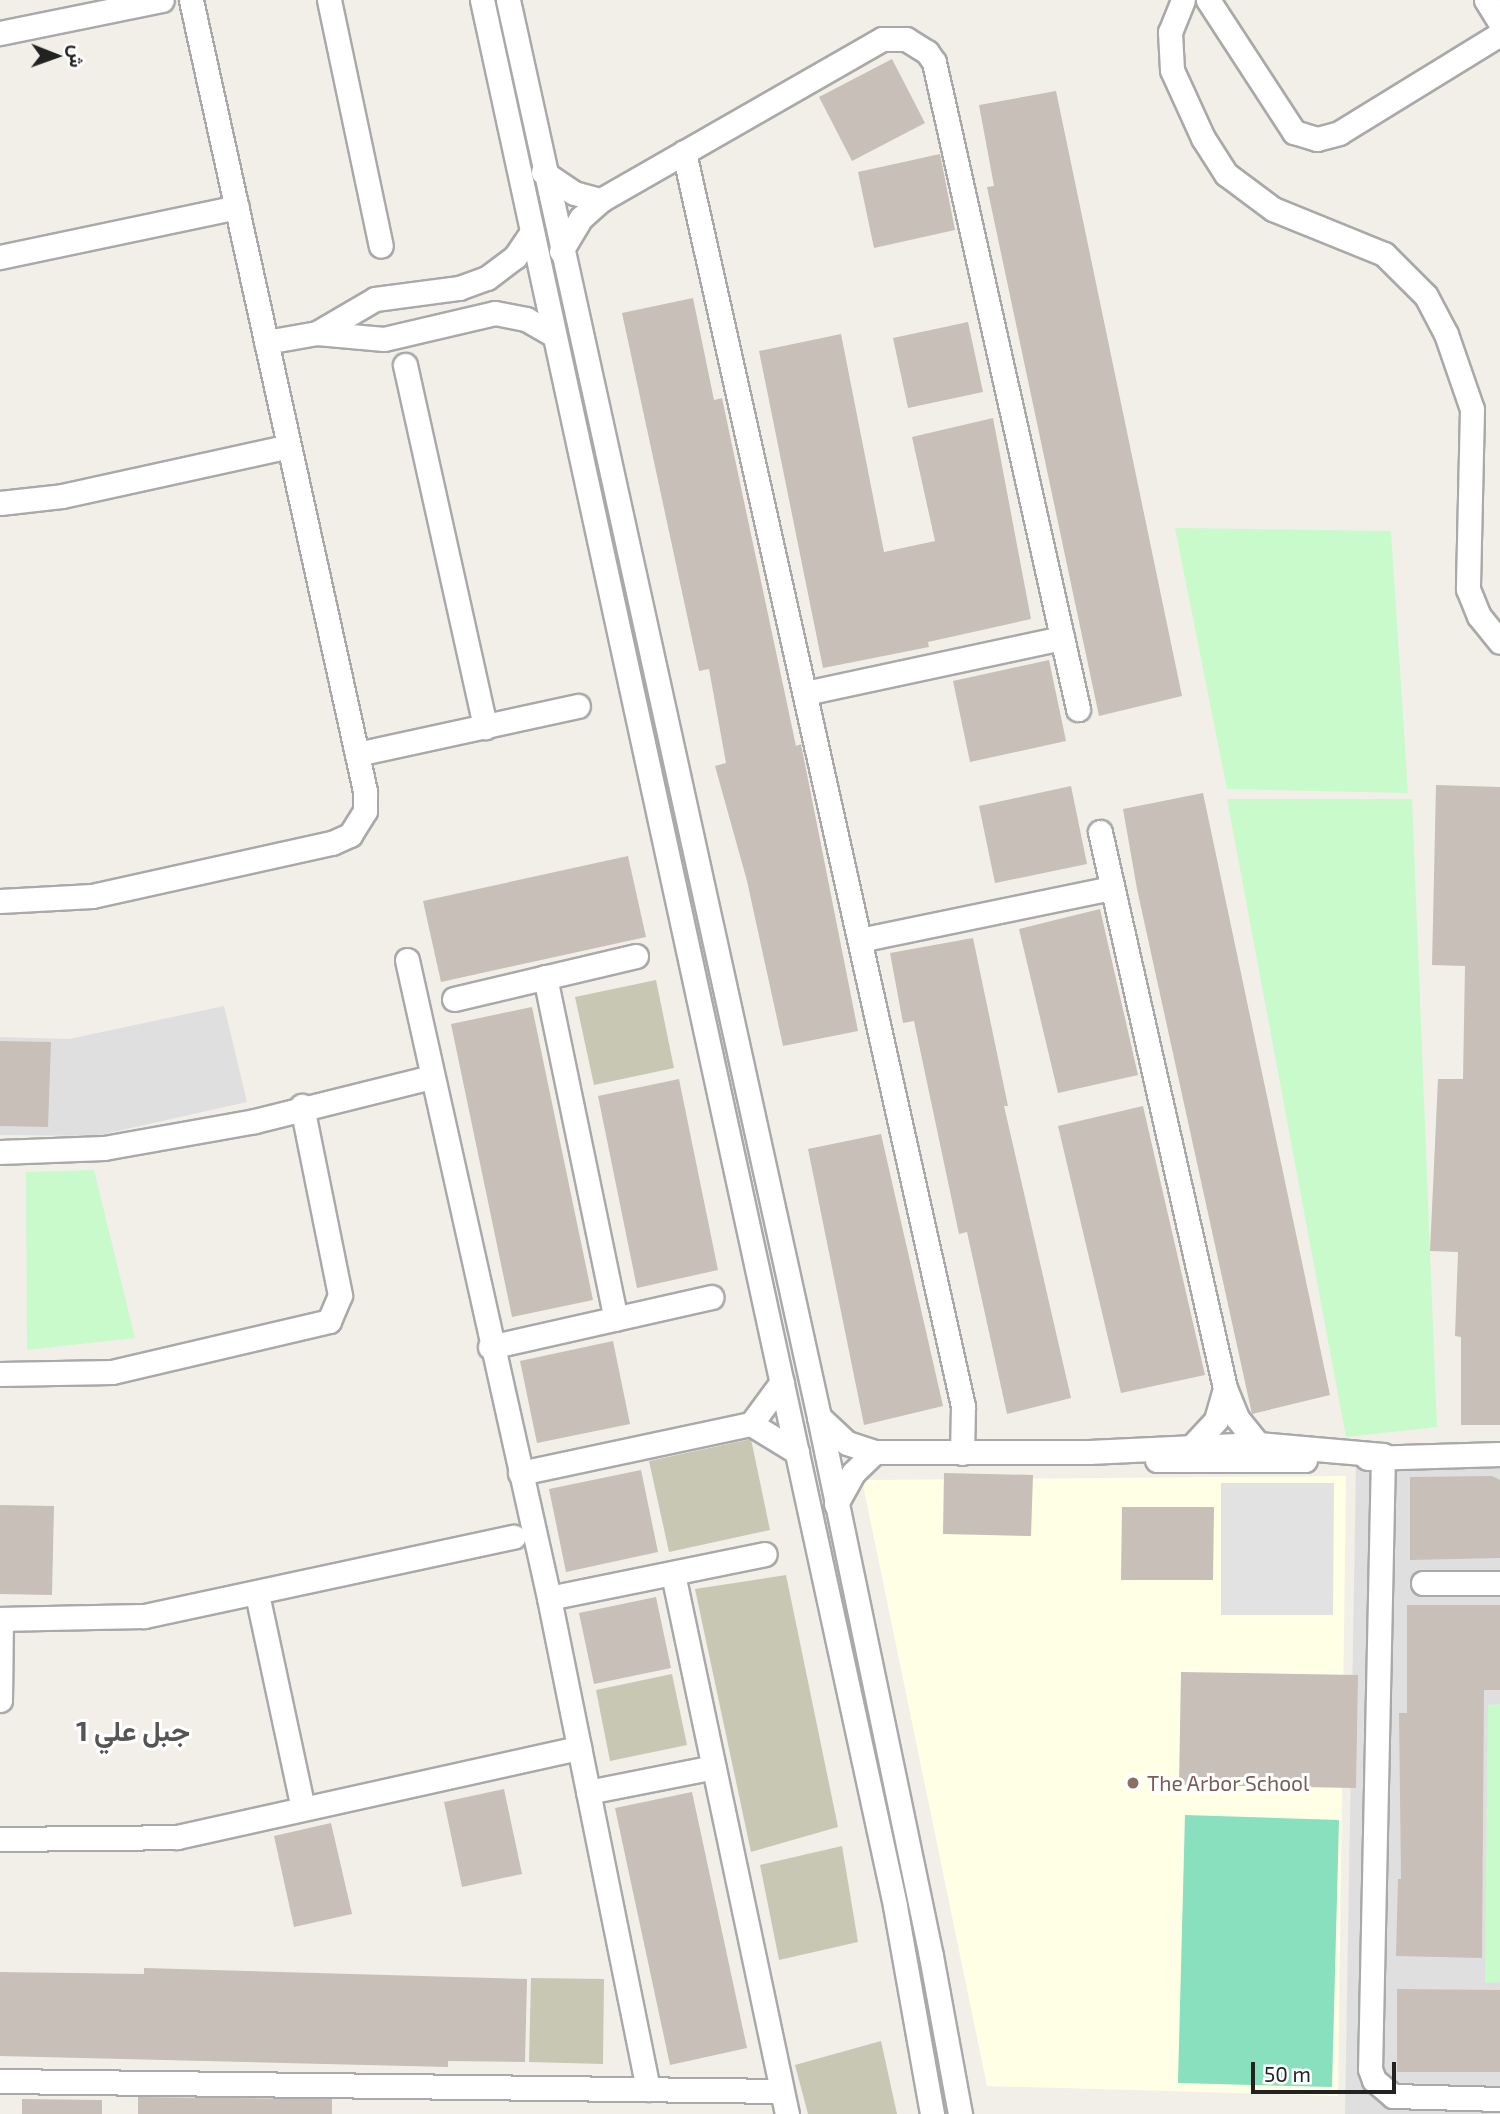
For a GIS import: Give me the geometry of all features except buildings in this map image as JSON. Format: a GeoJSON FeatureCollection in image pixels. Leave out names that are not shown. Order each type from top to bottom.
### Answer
{"type":"FeatureCollection","features":[{"type":"Feature","properties":{"kind":"street"},"geometry":{"type":"LineString","coordinates":[[0,33],[162,0]]}},
{"type":"Feature","properties":{"kind":"street"},"geometry":{"type":"LineString","coordinates":[[0,901],[92,896],[341,840],[357,828],[366,811],[357,754],[191,0]]}},
{"type":"Feature","properties":{"kind":"street"},"geometry":{"type":"LineString","coordinates":[[329,0],[381,246]]}},
{"type":"Feature","properties":{"kind":"street"},"geometry":{"type":"LineString","coordinates":[[482,0],[530,235],[895,1906],[932,2114]]}},
{"type":"Feature","properties":{"kind":"street"},"geometry":{"type":"LineString","coordinates":[[508,0],[542,172],[819,1417],[929,1945],[960,2114]]}},
{"type":"Feature","properties":{"kind":"street"},"geometry":{"type":"LineString","coordinates":[[1183,0],[1170,32],[1172,70],[1203,138],[1226,174],[1273,209],[1384,254],[1426,296],[1446,334],[1472,409],[1468,589],[1479,616],[1500,642]]}},
{"type":"Feature","properties":{"kind":"street"},"geometry":{"type":"LineString","coordinates":[[1208,0],[1294,132],[1317,139],[1339,134],[1500,34]]}},
{"type":"Feature","properties":{"kind":"street"},"geometry":{"type":"LineString","coordinates":[[1486,0],[1500,22]]}},
{"type":"Feature","properties":{"kind":"street"},"geometry":{"type":"LineString","coordinates":[[561,251],[581,218],[601,200],[882,39],[906,39],[927,52],[934,62],[1078,709]]}},
{"type":"Feature","properties":{"kind":"street"},"geometry":{"type":"LineString","coordinates":[[684,152],[963,1406],[962,1453]]}},
{"type":"Feature","properties":{"kind":"street"},"geometry":{"type":"LineString","coordinates":[[542,172],[575,193],[601,200]]}},
{"type":"Feature","properties":{"kind":"street"},"geometry":{"type":"LineString","coordinates":[[0,257],[237,207]]}},
{"type":"Feature","properties":{"kind":"street"},"geometry":{"type":"LineString","coordinates":[[317,333],[364,303],[420,294],[487,278],[515,257],[530,235]]}},
{"type":"Feature","properties":{"kind":"street"},"geometry":{"type":"LineString","coordinates":[[420,294],[428,329]]}},
{"type":"Feature","properties":{"kind":"street"},"geometry":{"type":"LineString","coordinates":[[266,342],[317,333],[375,339],[495,313],[526,319],[552,334]]}},
{"type":"Feature","properties":{"kind":"street"},"geometry":{"type":"LineString","coordinates":[[405,365],[485,727]]}},
{"type":"Feature","properties":{"kind":"street"},"geometry":{"type":"LineString","coordinates":[[0,503],[62,496],[289,446]]}},
{"type":"Feature","properties":{"kind":"street"},"geometry":{"type":"LineString","coordinates":[[805,693],[1062,638]]}},
{"type":"Feature","properties":{"kind":"street"},"geometry":{"type":"LineString","coordinates":[[357,754],[578,706]]}},
{"type":"Feature","properties":{"kind":"street"},"geometry":{"type":"LineString","coordinates":[[1100,832],[1110,888],[1225,1388],[1237,1418],[1258,1444]]}},
{"type":"Feature","properties":{"kind":"street"},"geometry":{"type":"LineString","coordinates":[[860,940],[1110,888]]}},
{"type":"Feature","properties":{"kind":"street"},"geometry":{"type":"LineString","coordinates":[[454,999],[636,956]]}},
{"type":"Feature","properties":{"kind":"street"},"geometry":{"type":"LineString","coordinates":[[407,960],[490,1347],[549,1598],[648,2089]]}},
{"type":"Feature","properties":{"kind":"street"},"geometry":{"type":"LineString","coordinates":[[545,977],[616,1318]]}},
{"type":"Feature","properties":{"kind":"street"},"geometry":{"type":"LineString","coordinates":[[0,1152],[97,1149],[255,1121],[302,1106],[432,1077]]}},
{"type":"Feature","properties":{"kind":"street"},"geometry":{"type":"LineString","coordinates":[[0,1374],[112,1373],[329,1321],[340,1294],[302,1106]]}},
{"type":"Feature","properties":{"kind":"street"},"geometry":{"type":"LineString","coordinates":[[490,1347],[711,1297]]}},
{"type":"Feature","properties":{"kind":"street"},"geometry":{"type":"LineString","coordinates":[[520,1473],[751,1424],[782,1382]]}},
{"type":"Feature","properties":{"kind":"street"},"geometry":{"type":"LineString","coordinates":[[1193,1445],[1216,1420],[1225,1388]]}},
{"type":"Feature","properties":{"kind":"street"},"geometry":{"type":"LineString","coordinates":[[819,1417],[847,1443],[875,1452],[1089,1452],[1258,1444],[1382,1455]]}},
{"type":"Feature","properties":{"kind":"street"},"geometry":{"type":"LineString","coordinates":[[751,1424],[797,1452]]}},
{"type":"Feature","properties":{"kind":"street"},"geometry":{"type":"LineString","coordinates":[[835,1504],[853,1473],[875,1452]]}},
{"type":"Feature","properties":{"kind":"street"},"geometry":{"type":"LineString","coordinates":[[1089,1452],[1137,1460],[1251,1462],[1382,1455],[1500,1454]]}},
{"type":"Feature","properties":{"kind":"street"},"geometry":{"type":"LineString","coordinates":[[1382,1455],[1370,2068],[1374,2080],[1393,2096],[1500,2099]]}},
{"type":"Feature","properties":{"kind":"street"},"geometry":{"type":"LineString","coordinates":[[0,1700],[1,1619],[133,1618],[257,1594],[514,1536]]}},
{"type":"Feature","properties":{"kind":"street"},"geometry":{"type":"LineString","coordinates":[[549,1598],[765,1554]]}},
{"type":"Feature","properties":{"kind":"street"},"geometry":{"type":"LineString","coordinates":[[673,1574],[787,2114]]}},
{"type":"Feature","properties":{"kind":"street"},"geometry":{"type":"LineString","coordinates":[[1423,1583],[1500,1583]]}},
{"type":"Feature","properties":{"kind":"street"},"geometry":{"type":"LineString","coordinates":[[257,1594],[303,1808]]}},
{"type":"Feature","properties":{"kind":"street"},"geometry":{"type":"LineString","coordinates":[[0,1839],[165,1839],[579,1748]]}},
{"type":"Feature","properties":{"kind":"street"},"geometry":{"type":"LineString","coordinates":[[588,1792],[713,1767]]}},
{"type":"Feature","properties":{"kind":"street"},"geometry":{"type":"LineString","coordinates":[[0,2081],[781,2091]]}},
{"type":"Feature","properties":{"kind":"shaded area"},"geometry":{"type":"Polygon","coordinates":[[[656,980],[674,1068],[594,1085],[575,997],[656,980]]]}},
{"type":"Feature","properties":{"kind":"shaded area"},"geometry":{"type":"Polygon","coordinates":[[[224,1006],[247,1102],[95,1136],[0,1135],[0,1037],[69,1039],[224,1006]]]}},
{"type":"Feature","properties":{"kind":"shaded area"},"geometry":{"type":"Polygon","coordinates":[[[751,1439],[770,1530],[669,1552],[649,1461],[751,1439]]]}},
{"type":"Feature","properties":{"kind":"shaded area"},"geometry":{"type":"Polygon","coordinates":[[[1356,1465],[1500,1466],[1500,2114],[1345,2114],[1356,1465]]]}},
{"type":"Feature","properties":{"kind":"shaded area","name":"The Arbor School"},"geometry":{"type":"Polygon","coordinates":[[[1346,1476],[1338,2096],[987,2086],[862,1480],[1346,1476]]]}},
{"type":"Feature","properties":{"kind":"shaded area"},"geometry":{"type":"Polygon","coordinates":[[[1221,1483],[1334,1483],[1333,1615],[1221,1615],[1221,1483]]]}},
{"type":"Feature","properties":{"kind":"shaded area"},"geometry":{"type":"Polygon","coordinates":[[[786,1575],[838,1827],[751,1852],[695,1589],[786,1575]]]}},
{"type":"Feature","properties":{"kind":"shaded area"},"geometry":{"type":"Polygon","coordinates":[[[672,1674],[687,1745],[610,1761],[596,1690],[672,1674]]]}},
{"type":"Feature","properties":{"kind":"shaded area"},"geometry":{"type":"Polygon","coordinates":[[[842,1846],[858,1942],[779,1960],[760,1865],[842,1846]]]}},
{"type":"Feature","properties":{"kind":"shaded area"},"geometry":{"type":"Polygon","coordinates":[[[531,1978],[604,1979],[603,2064],[529,2062],[531,1978]]]}},
{"type":"Feature","properties":{"kind":"shaded area"},"geometry":{"type":"Polygon","coordinates":[[[881,2041],[897,2114],[808,2114],[795,2065],[881,2041]]]}},
{"type":"Feature","properties":{"kind":"green space"},"geometry":{"type":"Polygon","coordinates":[[[1175,528],[1391,531],[1408,793],[1227,789],[1175,528]]]}},
{"type":"Feature","properties":{"kind":"green space"},"geometry":{"type":"Polygon","coordinates":[[[1227,799],[1412,799],[1437,1427],[1346,1437],[1227,799]]]}},
{"type":"Feature","properties":{"kind":"green space"},"geometry":{"type":"Polygon","coordinates":[[[94,1170],[135,1338],[27,1350],[26,1172],[94,1170]]]}},
{"type":"Feature","properties":{"kind":"green space"},"geometry":{"type":"Polygon","coordinates":[[[1500,1704],[1500,1982],[1485,1983],[1488,1705],[1500,1704]]]}},
{"type":"Feature","properties":{"kind":"green space"},"geometry":{"type":"Polygon","coordinates":[[[1185,1815],[1339,1820],[1332,2087],[1178,2083],[1185,1815]]]}},
{"type":"Feature","properties":{"kind":"place","name":"The Arbor School"},"geometry":{"type":"Point","coordinates":[1133,1783]}},
{"type":"Feature","properties":{"kind":"district","name":"جبل علي 1"},"geometry":{"type":"Point","coordinates":[133,1730]}}]}
